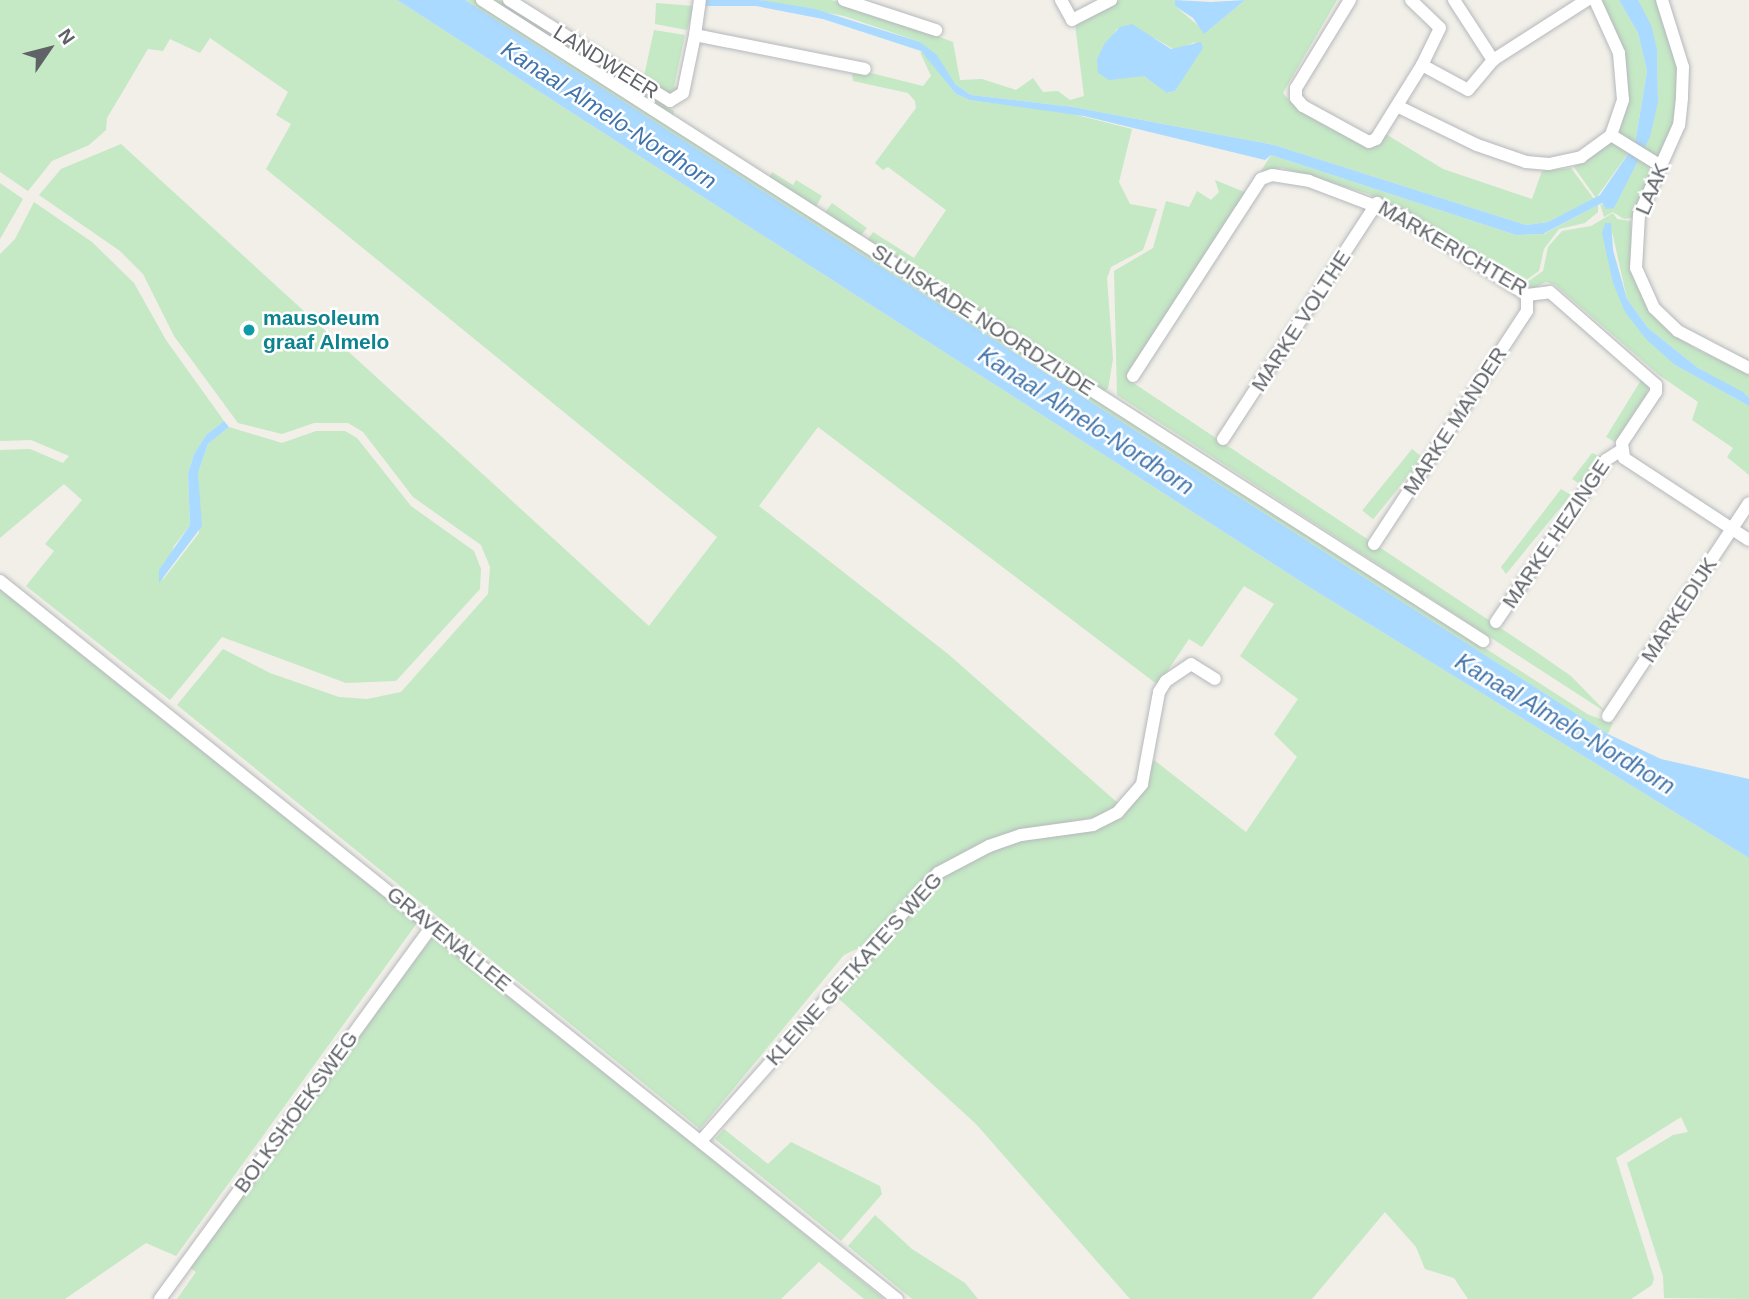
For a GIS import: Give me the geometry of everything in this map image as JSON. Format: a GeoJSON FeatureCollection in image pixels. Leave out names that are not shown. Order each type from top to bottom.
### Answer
{"type":"FeatureCollection","features":[{"type":"Feature","properties":{"kind":"street","name":"SLUISKADE NOORDZIJDE"},"geometry":{"type":"LineString","coordinates":[[482,0],[1483,641]]}},
{"type":"Feature","properties":{"kind":"street","name":"LANDWEER"},"geometry":{"type":"LineString","coordinates":[[509,0],[670,101],[683,93],[695,35]]}},
{"type":"Feature","properties":{"kind":"street"},"geometry":{"type":"LineString","coordinates":[[700,0],[695,35],[864,69]]}},
{"type":"Feature","properties":{"kind":"street"},"geometry":{"type":"LineString","coordinates":[[844,0],[936,30]]}},
{"type":"Feature","properties":{"kind":"street"},"geometry":{"type":"LineString","coordinates":[[1061,0],[1072,20],[1111,0]]}},
{"type":"Feature","properties":{"kind":"street"},"geometry":{"type":"LineString","coordinates":[[1350,0],[1300,81],[1296,98],[1369,142],[1376,139],[1441,33],[1417,2]]}},
{"type":"Feature","properties":{"kind":"street"},"geometry":{"type":"LineString","coordinates":[[1454,0],[1493,60]]}},
{"type":"Feature","properties":{"kind":"street"},"geometry":{"type":"LineString","coordinates":[[1422,65],[1468,90],[1493,60],[1587,0]]}},
{"type":"Feature","properties":{"kind":"street"},"geometry":{"type":"LineString","coordinates":[[1397,106],[1477,145],[1526,162],[1569,162],[1611,135],[1623,100],[1623,77],[1612,33],[1595,0]]}},
{"type":"Feature","properties":{"kind":"street","name":"LAAK"},"geometry":{"type":"LineString","coordinates":[[1662,0],[1683,67],[1679,125],[1639,215],[1634,239],[1643,286],[1654,308],[1678,331],[1749,368]]}},
{"type":"Feature","properties":{"kind":"street"},"geometry":{"type":"LineString","coordinates":[[1611,135],[1661,166]]}},
{"type":"Feature","properties":{"kind":"street","name":"MARKERICHTER"},"geometry":{"type":"LineString","coordinates":[[1133,376],[1265,176],[1309,181],[1377,203],[1527,295],[1550,292],[1656,385],[1620,451]]}},
{"type":"Feature","properties":{"kind":"street","name":"MARKE VOLTHE"},"geometry":{"type":"LineString","coordinates":[[1223,439],[1377,203]]}},
{"type":"Feature","properties":{"kind":"street","name":"MARKE MANDER"},"geometry":{"type":"LineString","coordinates":[[1374,544],[1527,311],[1527,295]]}},
{"type":"Feature","properties":{"kind":"street"},"geometry":{"type":"LineString","coordinates":[[1620,451],[1624,458],[1749,540]]}},
{"type":"Feature","properties":{"kind":"street","name":"MARKE HEZINGE"},"geometry":{"type":"LineString","coordinates":[[1496,622],[1606,460],[1620,451]]}},
{"type":"Feature","properties":{"kind":"street","name":"MARKEDIJK"},"geometry":{"type":"LineString","coordinates":[[1608,716],[1749,503]]}},
{"type":"Feature","properties":{"kind":"street","name":"GRAVENALLEE"},"geometry":{"type":"LineString","coordinates":[[0,581],[897,1299]]}},
{"type":"Feature","properties":{"kind":"street","name":"KLEINE GETKATE'S WEG"},"geometry":{"type":"LineString","coordinates":[[701,1141],[937,873],[989,846],[1021,835],[1093,825],[1118,812],[1132,801],[1142,784],[1159,692],[1166,681],[1191,664],[1215,680]]}},
{"type":"Feature","properties":{"kind":"street","name":"BOLKSHOEKSWEG"},"geometry":{"type":"LineString","coordinates":[[160,1299],[432,926]]}},
{"type":"Feature","properties":{"kind":"green space"},"geometry":{"type":"Polygon","coordinates":[[[0,0],[397,0],[1314,590],[1749,858],[1749,1299],[1664,1298],[1663,1276],[1627,1163],[1673,1135],[1688,1132],[1681,1117],[1616,1158],[1654,1278],[1652,1285],[1631,1299],[1468,1299],[1454,1278],[1425,1269],[1416,1247],[1385,1212],[1312,1299],[1130,1299],[976,1124],[837,997],[936,882],[956,867],[1019,841],[1115,819],[1140,794],[1154,760],[1246,832],[1297,757],[1274,734],[1298,699],[1240,656],[1274,604],[1244,586],[1202,647],[1189,639],[1158,685],[818,427],[759,506],[948,654],[1119,804],[1099,816],[991,839],[936,869],[861,947],[844,955],[700,1129],[177,705],[223,649],[270,673],[339,697],[367,699],[401,692],[488,594],[490,567],[481,545],[413,497],[363,432],[348,423],[314,423],[282,434],[238,423],[174,336],[143,274],[120,251],[39,195],[61,169],[121,144],[649,626],[717,537],[266,169],[291,124],[276,115],[288,92],[210,38],[200,53],[170,39],[163,51],[148,49],[107,118],[106,130],[89,145],[52,161],[28,191],[0,172],[0,0]]]}},
{"type":"Feature","properties":{"kind":"green space"},"geometry":{"type":"Polygon","coordinates":[[[465,0],[476,0],[1589,715],[1613,723],[1608,734],[465,0]]]}},
{"type":"Feature","properties":{"kind":"green space"},"geometry":{"type":"Polygon","coordinates":[[[489,0],[500,0],[586,54],[674,111],[674,117],[489,0]]]}},
{"type":"Feature","properties":{"kind":"green space"},"geometry":{"type":"Polygon","coordinates":[[[760,0],[831,0],[868,10],[953,42],[960,80],[982,79],[1016,90],[1033,78],[1043,92],[1058,91],[1070,100],[1084,96],[1075,24],[1120,0],[1175,0],[1175,6],[1206,32],[1245,0],[1337,0],[1283,93],[1291,102],[1361,144],[1384,133],[1443,169],[1532,199],[1542,171],[1571,168],[1594,199],[1548,222],[1526,225],[1274,145],[1073,107],[971,95],[955,84],[920,42],[844,16],[760,0]],[[1117,29],[1097,59],[1102,76],[1144,76],[1168,93],[1175,91],[1195,42],[1175,50],[1156,39],[1117,29]]]}},
{"type":"Feature","properties":{"kind":"green space"},"geometry":{"type":"Polygon","coordinates":[[[1600,0],[1619,0],[1638,33],[1647,71],[1635,144],[1596,198],[1574,167],[1616,139],[1628,97],[1600,0]]]}},
{"type":"Feature","properties":{"kind":"green space"},"geometry":{"type":"Polygon","coordinates":[[[1638,0],[1660,0],[1679,74],[1673,126],[1632,218],[1624,219],[1613,212],[1604,217],[1600,204],[1614,208],[1658,102],[1657,49],[1638,0]]]}},
{"type":"Feature","properties":{"kind":"green space"},"geometry":{"type":"Polygon","coordinates":[[[656,3],[694,6],[687,30],[655,24],[656,3]]]}},
{"type":"Feature","properties":{"kind":"green space"},"geometry":{"type":"Polygon","coordinates":[[[654,30],[685,35],[674,87],[678,88],[672,97],[633,75],[644,76],[654,30]]]}},
{"type":"Feature","properties":{"kind":"green space"},"geometry":{"type":"Polygon","coordinates":[[[877,34],[925,54],[956,94],[970,100],[1069,113],[1132,129],[1119,182],[1130,204],[1157,209],[1143,250],[1111,267],[1107,278],[1113,359],[1108,389],[1104,391],[866,242],[873,232],[914,258],[946,210],[888,167],[883,170],[875,163],[916,108],[915,101],[908,93],[853,81],[852,74],[867,72],[923,86],[931,76],[920,52],[877,34]]]}},
{"type":"Feature","properties":{"kind":"green space"},"geometry":{"type":"Polygon","coordinates":[[[1271,155],[1516,235],[1544,234],[1598,205],[1598,212],[1585,223],[1559,229],[1544,249],[1539,271],[1519,285],[1369,194],[1282,168],[1261,171],[1271,155]]]}},
{"type":"Feature","properties":{"kind":"green space"},"geometry":{"type":"Polygon","coordinates":[[[772,172],[793,185],[796,180],[822,196],[814,210],[768,180],[772,172]]]}},
{"type":"Feature","properties":{"kind":"green space"},"geometry":{"type":"Polygon","coordinates":[[[1215,180],[1247,193],[1129,370],[1129,380],[1571,676],[1607,713],[1117,395],[1114,271],[1153,248],[1166,201],[1189,207],[1197,191],[1211,200],[1219,192],[1215,180]]]}},
{"type":"Feature","properties":{"kind":"green space"},"geometry":{"type":"Polygon","coordinates":[[[0,183],[23,199],[0,239],[0,183]]]}},
{"type":"Feature","properties":{"kind":"green space"},"geometry":{"type":"Polygon","coordinates":[[[34,202],[92,242],[134,283],[166,340],[224,421],[206,435],[194,454],[188,474],[190,525],[174,546],[162,581],[199,533],[198,473],[208,444],[229,427],[282,443],[316,431],[345,431],[357,438],[411,506],[474,551],[481,569],[480,589],[396,681],[346,683],[222,637],[170,700],[26,586],[54,551],[45,544],[82,500],[64,484],[0,538],[0,450],[30,449],[63,463],[69,456],[31,440],[0,441],[0,254],[15,239],[34,202]]]}},
{"type":"Feature","properties":{"kind":"green space"},"geometry":{"type":"Polygon","coordinates":[[[832,203],[867,228],[859,238],[823,215],[832,203]]]}},
{"type":"Feature","properties":{"kind":"green space"},"geometry":{"type":"Polygon","coordinates":[[[1613,213],[1617,219],[1631,221],[1631,266],[1650,309],[1694,348],[1749,374],[1749,398],[1698,368],[1648,328],[1627,299],[1612,231],[1613,283],[1675,365],[1749,406],[1749,475],[1727,457],[1733,448],[1692,420],[1698,402],[1659,375],[1555,285],[1546,282],[1532,289],[1523,285],[1543,271],[1548,247],[1562,231],[1591,226],[1613,213]]]}},
{"type":"Feature","properties":{"kind":"green space"},"geometry":{"type":"Polygon","coordinates":[[[1643,377],[1649,384],[1646,395],[1615,442],[1606,437],[1643,377]]]}},
{"type":"Feature","properties":{"kind":"green space"},"geometry":{"type":"Polygon","coordinates":[[[1412,449],[1423,458],[1373,519],[1362,510],[1412,449]]]}},
{"type":"Feature","properties":{"kind":"green space"},"geometry":{"type":"Polygon","coordinates":[[[1592,453],[1602,457],[1580,484],[1572,479],[1592,453]]]}},
{"type":"Feature","properties":{"kind":"green space"},"geometry":{"type":"Polygon","coordinates":[[[1561,489],[1571,495],[1506,574],[1501,567],[1561,489]]]}},
{"type":"Feature","properties":{"kind":"green space"},"geometry":{"type":"Polygon","coordinates":[[[0,588],[417,923],[176,1256],[146,1243],[65,1299],[0,1299],[0,588]]]}},
{"type":"Feature","properties":{"kind":"green space"},"geometry":{"type":"Polygon","coordinates":[[[433,936],[884,1299],[864,1299],[819,1262],[781,1299],[177,1299],[196,1272],[189,1267],[433,936]]]}},
{"type":"Feature","properties":{"kind":"green space"},"geometry":{"type":"Polygon","coordinates":[[[724,1129],[768,1164],[791,1142],[880,1186],[882,1194],[841,1241],[715,1139],[724,1129]]]}},
{"type":"Feature","properties":{"kind":"green space"},"geometry":{"type":"Polygon","coordinates":[[[875,1215],[912,1249],[965,1283],[978,1299],[912,1299],[848,1246],[875,1215]]]}},
{"type":"Feature","properties":{"kind":"water","name":"Kanaal Almelo-Nordhorn"},"geometry":{"type":"Polygon","coordinates":[[[397,0],[465,0],[1608,734],[1661,759],[1749,779],[1749,858],[1314,590],[397,0]]]}},
{"type":"Feature","properties":{"kind":"water"},"geometry":{"type":"Polygon","coordinates":[[[705,0],[760,0],[815,9],[920,42],[937,55],[955,84],[971,95],[1073,107],[1274,145],[1526,225],[1548,222],[1600,195],[1635,144],[1647,71],[1638,33],[1619,0],[1638,0],[1651,25],[1657,49],[1658,102],[1650,137],[1614,208],[1606,209],[1602,203],[1543,234],[1516,235],[1271,155],[1265,160],[1084,116],[970,100],[956,94],[921,51],[823,19],[756,6],[704,6],[705,0]]]}},
{"type":"Feature","properties":{"kind":"water"},"geometry":{"type":"Polygon","coordinates":[[[1175,0],[1245,0],[1204,34],[1193,18],[1175,6],[1175,0]]]}},
{"type":"Feature","properties":{"kind":"water"},"geometry":{"type":"Polygon","coordinates":[[[1132,24],[1171,49],[1201,42],[1203,48],[1175,91],[1167,93],[1144,76],[1109,80],[1098,73],[1097,59],[1105,43],[1120,27],[1132,24]]]}},
{"type":"Feature","properties":{"kind":"water"},"geometry":{"type":"Polygon","coordinates":[[[1605,223],[1611,223],[1613,250],[1627,299],[1648,328],[1698,368],[1743,392],[1749,398],[1749,406],[1675,365],[1647,340],[1625,312],[1613,283],[1602,233],[1605,223]]]}},
{"type":"Feature","properties":{"kind":"water"},"geometry":{"type":"Polygon","coordinates":[[[224,421],[229,427],[208,444],[198,473],[202,526],[159,583],[159,570],[190,525],[188,474],[194,454],[206,435],[224,421]]]}},
{"type":"Feature","properties":{"kind":"place","name":"mausoleum graaf Almelo"},"geometry":{"type":"Point","coordinates":[249,330]}}]}
